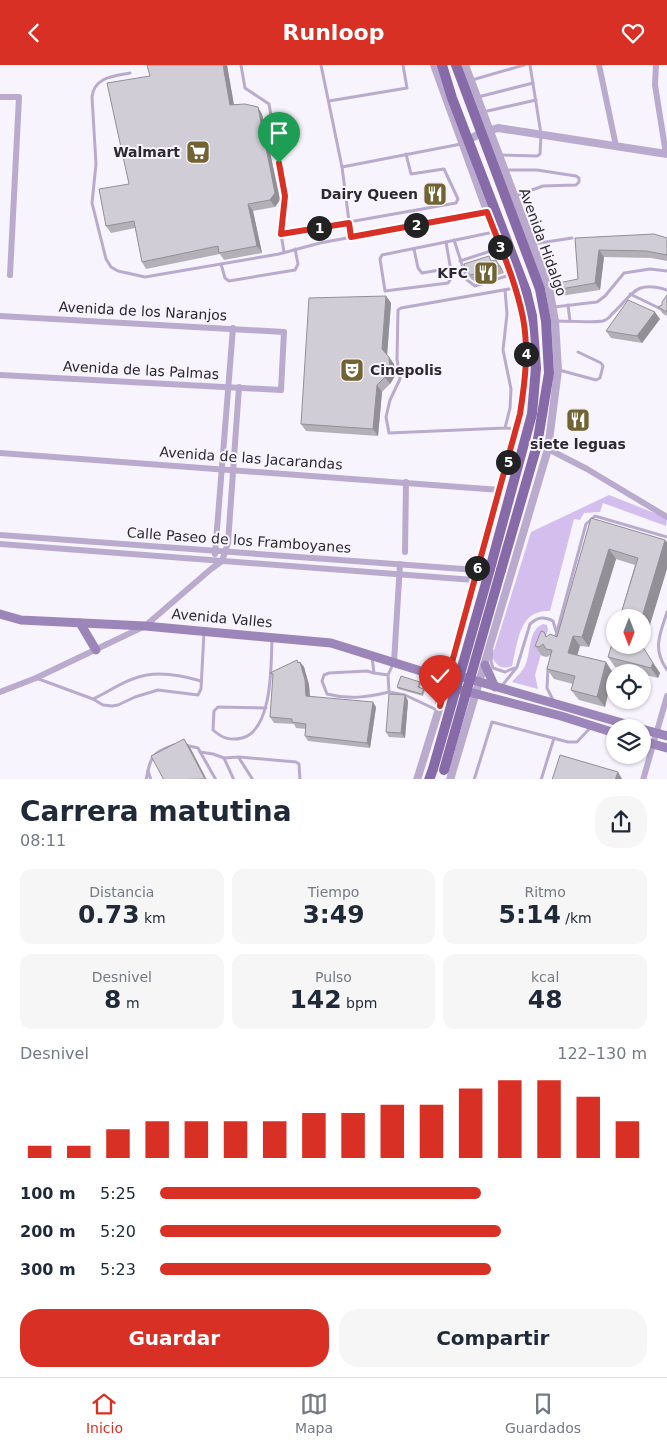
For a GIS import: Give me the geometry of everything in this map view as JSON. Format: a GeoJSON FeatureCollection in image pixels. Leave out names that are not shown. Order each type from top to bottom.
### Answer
{"type":"FeatureCollection","features":[{"type":"Feature","properties":{"kind":"main road"},"geometry":{"type":"LineString","coordinates":[[442,65],[465,142],[526,291],[536,368],[532,414],[443,775]]}},
{"type":"Feature","properties":{"kind":"main road"},"geometry":{"type":"LineString","coordinates":[[429,779],[495,569],[537,445],[549,373],[546,321],[548,307],[485,132],[456,65]]}},
{"type":"Feature","properties":{"kind":"main road","name":"Avenida Valles"},"geometry":{"type":"LineString","coordinates":[[0,614],[21,620],[145,626],[272,636],[331,643],[428,672],[437,676],[446,686]]}},
{"type":"Feature","properties":{"kind":"main road"},"geometry":{"type":"LineString","coordinates":[[80,623],[96,650]]}},
{"type":"Feature","properties":{"kind":"main road"},"geometry":{"type":"LineString","coordinates":[[484,667],[498,688]]}},
{"type":"Feature","properties":{"kind":"main road"},"geometry":{"type":"LineString","coordinates":[[428,672],[440,695],[440,708]]}},
{"type":"Feature","properties":{"kind":"main road"},"geometry":{"type":"LineString","coordinates":[[437,676],[449,673],[607,719]]}},
{"type":"Feature","properties":{"kind":"main road"},"geometry":{"type":"LineString","coordinates":[[446,686],[606,730]]}},
{"type":"Feature","properties":{"kind":"main road"},"geometry":{"type":"LineString","coordinates":[[651,732],[667,736]]}},
{"type":"Feature","properties":{"kind":"main road"},"geometry":{"type":"LineString","coordinates":[[653,744],[667,748]]}},
{"type":"Feature","properties":{"kind":"street"},"geometry":{"type":"LineString","coordinates":[[418,779],[440,708],[517,429],[527,369],[528,317],[514,288],[465,142],[434,65]]}},
{"type":"Feature","properties":{"kind":"street","name":"Avenida Hidalgo"},"geometry":{"type":"LineString","coordinates":[[450,779],[548,449],[558,370],[555,321],[548,307],[549,288],[504,169],[485,132],[482,112],[465,65]]}},
{"type":"Feature","properties":{"kind":"street"},"geometry":{"type":"LineString","coordinates":[[599,65],[616,146]]}},
{"type":"Feature","properties":{"kind":"street"},"geometry":{"type":"LineString","coordinates":[[465,142],[498,128],[666,154],[656,85],[656,65]]}},
{"type":"Feature","properties":{"kind":"street"},"geometry":{"type":"LineString","coordinates":[[0,97],[19,97],[10,275]]}},
{"type":"Feature","properties":{"kind":"street","name":"Avenida de los Naranjos"},"geometry":{"type":"LineString","coordinates":[[0,316],[284,332],[281,390]]}},
{"type":"Feature","properties":{"kind":"street"},"geometry":{"type":"LineString","coordinates":[[210,569],[216,551],[233,328]]}},
{"type":"Feature","properties":{"kind":"street","name":"Avenida de las Palmas"},"geometry":{"type":"LineString","coordinates":[[0,375],[281,390]]}},
{"type":"Feature","properties":{"kind":"street"},"geometry":{"type":"LineString","coordinates":[[0,692],[36,678],[145,626],[210,569],[222,561],[226,552],[239,387]]}},
{"type":"Feature","properties":{"kind":"street"},"geometry":{"type":"LineString","coordinates":[[548,449],[588,469],[667,517]]}},
{"type":"Feature","properties":{"kind":"street","name":"Avenida de las Jacarandas"},"geometry":{"type":"LineString","coordinates":[[0,453],[500,490]]}},
{"type":"Feature","properties":{"kind":"street"},"geometry":{"type":"LineString","coordinates":[[405,552],[406,482]]}},
{"type":"Feature","properties":{"kind":"street","name":"Calle Paseo de los Framboyanes"},"geometry":{"type":"LineString","coordinates":[[0,535],[477,569]]}},
{"type":"Feature","properties":{"kind":"street","name":"Calle Paseo de los Framboyanes"},"geometry":{"type":"LineString","coordinates":[[0,544],[474,580]]}},
{"type":"Feature","properties":{"kind":"street"},"geometry":{"type":"LineString","coordinates":[[394,662],[400,564]]}},
{"type":"Feature","properties":{"kind":"street"},"geometry":{"type":"LineString","coordinates":[[445,567],[445,578]]}},
{"type":"Feature","properties":{"kind":"street"},"geometry":{"type":"LineString","coordinates":[[452,661],[456,665],[468,668],[484,667]]}},
{"type":"Feature","properties":{"kind":"street"},"geometry":{"type":"LineString","coordinates":[[443,696],[448,694],[460,696],[471,701],[473,704]]}},
{"type":"Feature","properties":{"kind":"street"},"geometry":{"type":"LineString","coordinates":[[643,779],[667,697]]}},
{"type":"Feature","properties":{"kind":"lane"},"geometry":{"type":"LineString","coordinates":[[241,65],[245,88],[269,104],[285,196],[281,234],[284,252]]}},
{"type":"Feature","properties":{"kind":"lane"},"geometry":{"type":"LineString","coordinates":[[321,65],[342,167],[351,237]]}},
{"type":"Feature","properties":{"kind":"lane"},"geometry":{"type":"LineString","coordinates":[[329,101],[406,88],[403,65]]}},
{"type":"Feature","properties":{"kind":"lane"},"geometry":{"type":"LineString","coordinates":[[471,81],[524,65]]}},
{"type":"Feature","properties":{"kind":"lane"},"geometry":{"type":"LineString","coordinates":[[498,155],[537,156],[540,154],[541,134],[530,65]]}},
{"type":"Feature","properties":{"kind":"lane"},"geometry":{"type":"LineString","coordinates":[[130,73],[103,79],[96,84],[93,90],[96,164],[92,203],[106,259],[111,267],[118,271],[144,277],[221,264],[351,237],[487,212]]}},
{"type":"Feature","properties":{"kind":"lane"},"geometry":{"type":"LineString","coordinates":[[477,98],[533,83]]}},
{"type":"Feature","properties":{"kind":"lane"},"geometry":{"type":"LineString","coordinates":[[482,112],[536,100]]}},
{"type":"Feature","properties":{"kind":"lane"},"geometry":{"type":"LineString","coordinates":[[342,167],[465,142]]}},
{"type":"Feature","properties":{"kind":"lane"},"geometry":{"type":"LineString","coordinates":[[281,234],[456,203],[458,199],[444,169],[412,175],[406,154]]}},
{"type":"Feature","properties":{"kind":"lane"},"geometry":{"type":"LineString","coordinates":[[504,169],[537,171],[579,178],[579,182],[576,185],[543,186],[514,196]]}},
{"type":"Feature","properties":{"kind":"lane"},"geometry":{"type":"LineString","coordinates":[[446,242],[452,277],[448,283],[385,291],[382,255],[495,232]]}},
{"type":"Feature","properties":{"kind":"lane"},"geometry":{"type":"LineString","coordinates":[[532,244],[572,238]]}},
{"type":"Feature","properties":{"kind":"lane"},"geometry":{"type":"LineString","coordinates":[[454,241],[467,280],[475,286],[510,275]]}},
{"type":"Feature","properties":{"kind":"lane"},"geometry":{"type":"LineString","coordinates":[[460,261],[500,248]]}},
{"type":"Feature","properties":{"kind":"lane"},"geometry":{"type":"LineString","coordinates":[[221,264],[225,279],[229,281],[295,270],[298,265],[295,249]]}},
{"type":"Feature","properties":{"kind":"lane"},"geometry":{"type":"LineString","coordinates":[[414,249],[418,269],[422,273],[451,268]]}},
{"type":"Feature","properties":{"kind":"lane"},"geometry":{"type":"LineString","coordinates":[[548,307],[597,302],[605,296],[624,273],[645,269],[667,271]]}},
{"type":"Feature","properties":{"kind":"lane"},"geometry":{"type":"LineString","coordinates":[[555,321],[603,321],[616,311],[634,290],[660,287],[667,290]]}},
{"type":"Feature","properties":{"kind":"lane"},"geometry":{"type":"LineString","coordinates":[[514,288],[398,310],[397,359],[400,379],[390,401],[386,417],[388,430],[393,434],[517,429]]}},
{"type":"Feature","properties":{"kind":"lane"},"geometry":{"type":"LineString","coordinates":[[505,290],[507,314],[503,350],[511,389],[510,408],[505,428]]}},
{"type":"Feature","properties":{"kind":"lane"},"geometry":{"type":"LineString","coordinates":[[630,294],[664,310]]}},
{"type":"Feature","properties":{"kind":"lane"},"geometry":{"type":"LineString","coordinates":[[568,305],[570,321]]}},
{"type":"Feature","properties":{"kind":"lane"},"geometry":{"type":"LineString","coordinates":[[558,370],[596,380],[600,378],[603,366],[601,363],[578,352]]}},
{"type":"Feature","properties":{"kind":"lane"},"geometry":{"type":"LineString","coordinates":[[554,644],[586,524],[595,515],[667,537]]}},
{"type":"Feature","properties":{"kind":"lane"},"geometry":{"type":"LineString","coordinates":[[667,612],[657,643],[663,664],[667,670]]}},
{"type":"Feature","properties":{"kind":"lane"},"geometry":{"type":"LineString","coordinates":[[498,688],[517,667],[530,624],[536,619],[547,618],[553,621],[557,634]]}},
{"type":"Feature","properties":{"kind":"lane"},"geometry":{"type":"LineString","coordinates":[[36,678],[93,699],[103,705],[112,706],[158,690],[198,695],[201,693],[204,631]]}},
{"type":"Feature","properties":{"kind":"lane"},"geometry":{"type":"LineString","coordinates":[[266,708],[218,707],[214,711],[214,730],[222,737],[236,739],[247,737],[258,726],[266,708],[272,636]]}},
{"type":"Feature","properties":{"kind":"lane"},"geometry":{"type":"LineString","coordinates":[[492,639],[491,661],[493,668],[505,672],[517,667]]}},
{"type":"Feature","properties":{"kind":"lane"},"geometry":{"type":"LineString","coordinates":[[371,654],[374,673]]}},
{"type":"Feature","properties":{"kind":"lane"},"geometry":{"type":"LineString","coordinates":[[389,692],[388,675],[394,662]]}},
{"type":"Feature","properties":{"kind":"lane"},"geometry":{"type":"LineString","coordinates":[[549,663],[547,688],[561,717]]}},
{"type":"Feature","properties":{"kind":"lane"},"geometry":{"type":"LineString","coordinates":[[388,675],[367,671],[329,673],[324,675],[322,681],[328,694],[337,697],[364,698],[389,692],[404,695],[440,708]]}},
{"type":"Feature","properties":{"kind":"lane"},"geometry":{"type":"LineString","coordinates":[[93,699],[120,685],[146,675],[185,676],[201,681]]}},
{"type":"Feature","properties":{"kind":"lane"},"geometry":{"type":"LineString","coordinates":[[474,779],[492,722],[577,742],[591,726]]}},
{"type":"Feature","properties":{"kind":"lane"},"geometry":{"type":"LineString","coordinates":[[541,779],[554,738]]}},
{"type":"Feature","properties":{"kind":"lane"},"geometry":{"type":"LineString","coordinates":[[146,779],[151,759],[160,750],[175,744],[198,748],[216,779]]}},
{"type":"Feature","properties":{"kind":"lane"},"geometry":{"type":"LineString","coordinates":[[200,752],[224,758],[239,757],[296,762],[299,764],[300,779]]}},
{"type":"Feature","properties":{"kind":"lane"},"geometry":{"type":"LineString","coordinates":[[239,757],[253,779]]}},
{"type":"Feature","properties":{"kind":"lane"},"geometry":{"type":"LineString","coordinates":[[224,758],[234,779]]}},
{"type":"Feature","properties":{"kind":"lane"},"geometry":{"type":"LineString","coordinates":[[148,771],[152,779]]}},
{"type":"Feature","properties":{"kind":"shaded area"},"geometry":{"type":"Polygon","coordinates":[[[609,495],[667,518],[666,526],[603,503],[600,512],[584,513],[580,520],[574,519],[550,611],[532,615],[526,621],[518,638],[512,666],[505,668],[500,666],[492,657],[531,532],[609,495]]]}},
{"type":"Feature","properties":{"kind":"shaded area"},"geometry":{"type":"Polygon","coordinates":[[[543,624],[547,625],[548,630],[535,675],[538,689],[512,682],[525,666],[532,636],[538,627],[543,624]]]}},
{"type":"Feature","properties":{"kind":"building","name":"Walmart"},"geometry":{"type":"Polygon","coordinates":[[[147,65],[223,65],[230,105],[245,104],[258,107],[275,193],[270,200],[248,204],[257,246],[219,253],[218,246],[142,262],[134,221],[106,226],[99,189],[129,184],[107,83],[150,76],[147,65]]]}},
{"type":"Feature","properties":{"kind":"building"},"geometry":{"type":"Polygon","coordinates":[[[654,234],[667,238],[667,255],[646,251],[599,250],[595,283],[555,290],[553,284],[578,279],[575,238],[654,234]]]}},
{"type":"Feature","properties":{"kind":"building"},"geometry":{"type":"Polygon","coordinates":[[[489,256],[491,261],[496,260],[499,266],[471,275],[466,272],[464,264],[489,256]]]}},
{"type":"Feature","properties":{"kind":"building"},"geometry":{"type":"Polygon","coordinates":[[[667,295],[667,312],[658,307],[662,305],[667,295]]]}},
{"type":"Feature","properties":{"kind":"building","name":"Cinepolis"},"geometry":{"type":"Polygon","coordinates":[[[386,296],[382,349],[389,357],[390,369],[377,385],[373,429],[301,424],[309,298],[386,296]]]}},
{"type":"Feature","properties":{"kind":"building"},"geometry":{"type":"Polygon","coordinates":[[[628,300],[655,312],[637,336],[606,331],[628,300]]]}},
{"type":"Feature","properties":{"kind":"building"},"geometry":{"type":"Polygon","coordinates":[[[591,518],[665,540],[644,609],[622,609],[638,558],[609,549],[582,637],[573,636],[568,653],[606,662],[597,697],[571,690],[575,676],[547,669],[552,650],[546,649],[543,644],[539,647],[535,646],[541,631],[544,632],[546,637],[550,634],[557,637],[591,518]]]}},
{"type":"Feature","properties":{"kind":"building"},"geometry":{"type":"Polygon","coordinates":[[[609,654],[647,654],[653,663],[651,668],[651,664],[635,664],[608,657],[609,654]]]}},
{"type":"Feature","properties":{"kind":"building"},"geometry":{"type":"Polygon","coordinates":[[[297,660],[298,663],[300,662],[305,680],[306,696],[373,702],[367,743],[305,736],[306,724],[292,722],[292,719],[270,717],[273,674],[270,673],[297,660]]]}},
{"type":"Feature","properties":{"kind":"building"},"geometry":{"type":"Polygon","coordinates":[[[401,676],[420,682],[418,687],[424,689],[422,694],[397,687],[401,676]]]}},
{"type":"Feature","properties":{"kind":"building"},"geometry":{"type":"Polygon","coordinates":[[[389,694],[405,695],[401,733],[386,732],[389,694]]]}},
{"type":"Feature","properties":{"kind":"building"},"geometry":{"type":"Polygon","coordinates":[[[184,739],[205,779],[163,779],[151,756],[184,739]]]}},
{"type":"Feature","properties":{"kind":"building"},"geometry":{"type":"Polygon","coordinates":[[[560,755],[618,772],[615,779],[552,779],[560,755]]]}},
{"type":"Feature","properties":{"kind":"place","name":"Walmart"},"geometry":{"type":"Point","coordinates":[198,152]}},
{"type":"Feature","properties":{"kind":"place","name":"Dairy Queen"},"geometry":{"type":"Point","coordinates":[435,194]}},
{"type":"Feature","properties":{"kind":"place","name":"KFC"},"geometry":{"type":"Point","coordinates":[486,273]}},
{"type":"Feature","properties":{"kind":"place","name":"Cinepolis"},"geometry":{"type":"Point","coordinates":[352,370]}},
{"type":"Feature","properties":{"kind":"place","name":"siete leguas"},"geometry":{"type":"Point","coordinates":[578,420]}},
{"type":"Feature","properties":{"kind":"route"},"geometry":{"type":"LineString","coordinates":[[279,163],[285,196],[281,234],[349,223],[351,237],[487,212],[523,318],[527,369],[520,414],[440,706]]}}]}
